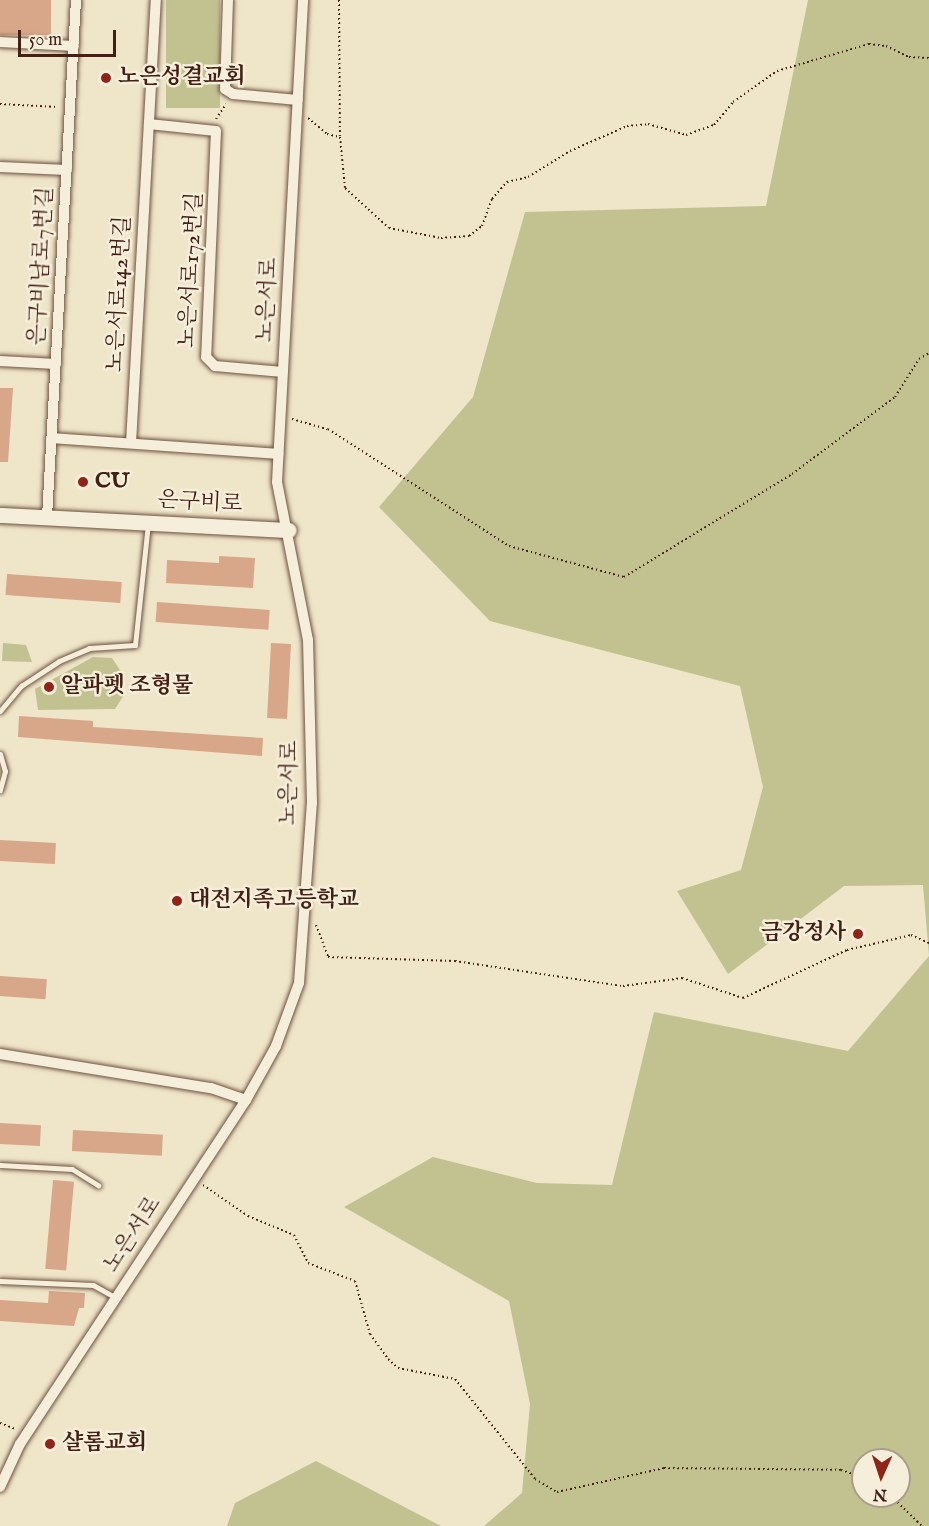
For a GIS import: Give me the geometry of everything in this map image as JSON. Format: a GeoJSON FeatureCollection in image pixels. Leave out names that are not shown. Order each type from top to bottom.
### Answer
{"type":"FeatureCollection","features":[{"type":"Feature","properties":{"kind":"street","name":"은구비남로7번길"},"geometry":{"type":"LineString","coordinates":[[47,517],[76,0]]}},
{"type":"Feature","properties":{"kind":"street","name":"노은서로142번길"},"geometry":{"type":"LineString","coordinates":[[131,443],[156,0]]}},
{"type":"Feature","properties":{"kind":"street"},"geometry":{"type":"LineString","coordinates":[[228,0],[229,91],[298,100]]}},
{"type":"Feature","properties":{"kind":"street","name":"노은서로"},"geometry":{"type":"LineString","coordinates":[[0,1486],[20,1444],[246,1100],[281,1036],[300,983],[312,803],[309,651],[289,530],[277,482],[303,0]]}},
{"type":"Feature","properties":{"kind":"street"},"geometry":{"type":"LineString","coordinates":[[0,42],[74,46]]}},
{"type":"Feature","properties":{"kind":"street"},"geometry":{"type":"LineString","coordinates":[[149,124],[211,127]]}},
{"type":"Feature","properties":{"kind":"street","name":"노은서로172번길"},"geometry":{"type":"LineString","coordinates":[[211,127],[218,139],[206,357],[215,366],[283,372]]}},
{"type":"Feature","properties":{"kind":"street","name":"은구비남로7번길"},"geometry":{"type":"LineString","coordinates":[[0,167],[67,170]]}},
{"type":"Feature","properties":{"kind":"street","name":"은구비남로7번길"},"geometry":{"type":"LineString","coordinates":[[0,362],[56,364]]}},
{"type":"Feature","properties":{"kind":"street"},"geometry":{"type":"LineString","coordinates":[[52,438],[278,454]]}},
{"type":"Feature","properties":{"kind":"street","name":"은구비로"},"geometry":{"type":"LineString","coordinates":[[0,514],[289,530]]}},
{"type":"Feature","properties":{"kind":"street"},"geometry":{"type":"LineString","coordinates":[[0,1054],[211,1088],[246,1100]]}},
{"type":"Feature","properties":{"kind":"lane"},"geometry":{"type":"LineString","coordinates":[[0,711],[21,686],[58,661],[90,648],[135,645],[149,522]]}},
{"type":"Feature","properties":{"kind":"lane"},"geometry":{"type":"LineString","coordinates":[[0,754],[5,771],[0,790]]}},
{"type":"Feature","properties":{"kind":"lane"},"geometry":{"type":"LineString","coordinates":[[0,1165],[72,1169],[98,1185]]}},
{"type":"Feature","properties":{"kind":"lane"},"geometry":{"type":"LineString","coordinates":[[0,1281],[93,1286],[116,1298]]}},
{"type":"Feature","properties":{"kind":"path"},"geometry":{"type":"LineString","coordinates":[[339,0],[340,137],[345,188],[389,228],[441,238],[469,236],[482,226],[492,199],[507,182],[528,177],[570,151],[627,126],[648,124],[686,135],[714,125],[733,102],[777,71],[869,44],[886,46],[909,57],[929,58]]}},
{"type":"Feature","properties":{"kind":"path"},"geometry":{"type":"LineString","coordinates":[[211,127],[229,91]]}},
{"type":"Feature","properties":{"kind":"path"},"geometry":{"type":"LineString","coordinates":[[0,104],[70,108]]}},
{"type":"Feature","properties":{"kind":"path"},"geometry":{"type":"LineString","coordinates":[[297,112],[327,134],[340,137]]}},
{"type":"Feature","properties":{"kind":"path"},"geometry":{"type":"LineString","coordinates":[[280,418],[328,429],[376,458],[508,546],[624,577],[792,474],[895,397],[919,359],[929,353]]}},
{"type":"Feature","properties":{"kind":"path"},"geometry":{"type":"LineString","coordinates":[[313,918],[328,957],[455,961],[622,986],[682,978],[742,998],[847,950],[912,935],[929,943]]}},
{"type":"Feature","properties":{"kind":"path"},"geometry":{"type":"LineString","coordinates":[[193,1178],[248,1216],[294,1235],[308,1263],[355,1281],[370,1334],[388,1359],[398,1368],[455,1379],[535,1479],[557,1492],[664,1468],[841,1470],[851,1473]]}},
{"type":"Feature","properties":{"kind":"path"},"geometry":{"type":"LineString","coordinates":[[0,1423],[16,1430]]}},
{"type":"Feature","properties":{"kind":"path"},"geometry":{"type":"LineString","coordinates":[[903,1508],[922,1526]]}},
{"type":"Feature","properties":{"kind":"green space"},"geometry":{"type":"Polygon","coordinates":[[[166,0],[220,0],[220,108],[166,108],[166,0]]]}},
{"type":"Feature","properties":{"kind":"green space"},"geometry":{"type":"Polygon","coordinates":[[[808,0],[929,0],[929,956],[923,885],[844,886],[728,974],[677,891],[741,870],[763,787],[740,686],[490,621],[379,507],[473,397],[525,212],[766,206],[808,0]]]}},
{"type":"Feature","properties":{"kind":"green space"},"geometry":{"type":"Polygon","coordinates":[[[3,643],[26,645],[32,662],[2,661],[3,643]]]}},
{"type":"Feature","properties":{"kind":"green space"},"geometry":{"type":"Polygon","coordinates":[[[93,657],[112,658],[122,673],[124,695],[115,709],[38,710],[35,689],[93,657]]]}},
{"type":"Feature","properties":{"kind":"green space"},"geometry":{"type":"Polygon","coordinates":[[[929,956],[929,1526],[484,1526],[522,1493],[530,1404],[509,1301],[344,1207],[433,1157],[537,1183],[612,1185],[654,1012],[848,1051],[929,956]]]}},
{"type":"Feature","properties":{"kind":"green space"},"geometry":{"type":"Polygon","coordinates":[[[316,1461],[441,1526],[227,1526],[235,1503],[316,1461]]]}},
{"type":"Feature","properties":{"kind":"building"},"geometry":{"type":"Polygon","coordinates":[[[0,0],[51,0],[51,35],[0,35],[0,0]]]}},
{"type":"Feature","properties":{"kind":"building"},"geometry":{"type":"Polygon","coordinates":[[[0,388],[13,388],[8,462],[0,462],[0,388]]]}},
{"type":"Feature","properties":{"kind":"building"},"geometry":{"type":"Polygon","coordinates":[[[219,556],[255,558],[253,588],[166,583],[167,560],[219,563],[219,556]]]}},
{"type":"Feature","properties":{"kind":"building"},"geometry":{"type":"Polygon","coordinates":[[[7,574],[122,582],[120,603],[6,595],[7,574]]]}},
{"type":"Feature","properties":{"kind":"building"},"geometry":{"type":"Polygon","coordinates":[[[157,602],[270,610],[268,630],[156,622],[157,602]]]}},
{"type":"Feature","properties":{"kind":"building"},"geometry":{"type":"Polygon","coordinates":[[[271,643],[291,644],[287,719],[267,718],[271,643]]]}},
{"type":"Feature","properties":{"kind":"building"},"geometry":{"type":"Polygon","coordinates":[[[19,716],[93,721],[93,727],[263,738],[262,756],[18,737],[19,716]]]}},
{"type":"Feature","properties":{"kind":"building"},"geometry":{"type":"Polygon","coordinates":[[[0,840],[56,843],[55,864],[0,861],[0,840]]]}},
{"type":"Feature","properties":{"kind":"building"},"geometry":{"type":"Polygon","coordinates":[[[0,976],[47,979],[45,999],[0,996],[0,976]]]}},
{"type":"Feature","properties":{"kind":"building"},"geometry":{"type":"Polygon","coordinates":[[[0,1123],[41,1125],[40,1146],[0,1144],[0,1123]]]}},
{"type":"Feature","properties":{"kind":"building"},"geometry":{"type":"Polygon","coordinates":[[[73,1130],[163,1135],[162,1156],[72,1151],[73,1130]]]}},
{"type":"Feature","properties":{"kind":"building"},"geometry":{"type":"Polygon","coordinates":[[[53,1180],[74,1182],[66,1270],[45,1269],[53,1180]]]}},
{"type":"Feature","properties":{"kind":"building"},"geometry":{"type":"Polygon","coordinates":[[[49,1291],[85,1293],[84,1308],[79,1308],[74,1326],[0,1321],[0,1300],[48,1303],[49,1291]]]}},
{"type":"Feature","properties":{"kind":"place","name":"노은성결교회"},"geometry":{"type":"Point","coordinates":[106,78]}},
{"type":"Feature","properties":{"kind":"place","name":"CU"},"geometry":{"type":"Point","coordinates":[83,482]}},
{"type":"Feature","properties":{"kind":"place","name":"알파펫 조형물"},"geometry":{"type":"Point","coordinates":[49,687]}},
{"type":"Feature","properties":{"kind":"place","name":"대전지족고등학교"},"geometry":{"type":"Point","coordinates":[177,901]}},
{"type":"Feature","properties":{"kind":"place","name":"금강정사"},"geometry":{"type":"Point","coordinates":[858,934]}},
{"type":"Feature","properties":{"kind":"place","name":"샬롬교회"},"geometry":{"type":"Point","coordinates":[50,1444]}}]}
